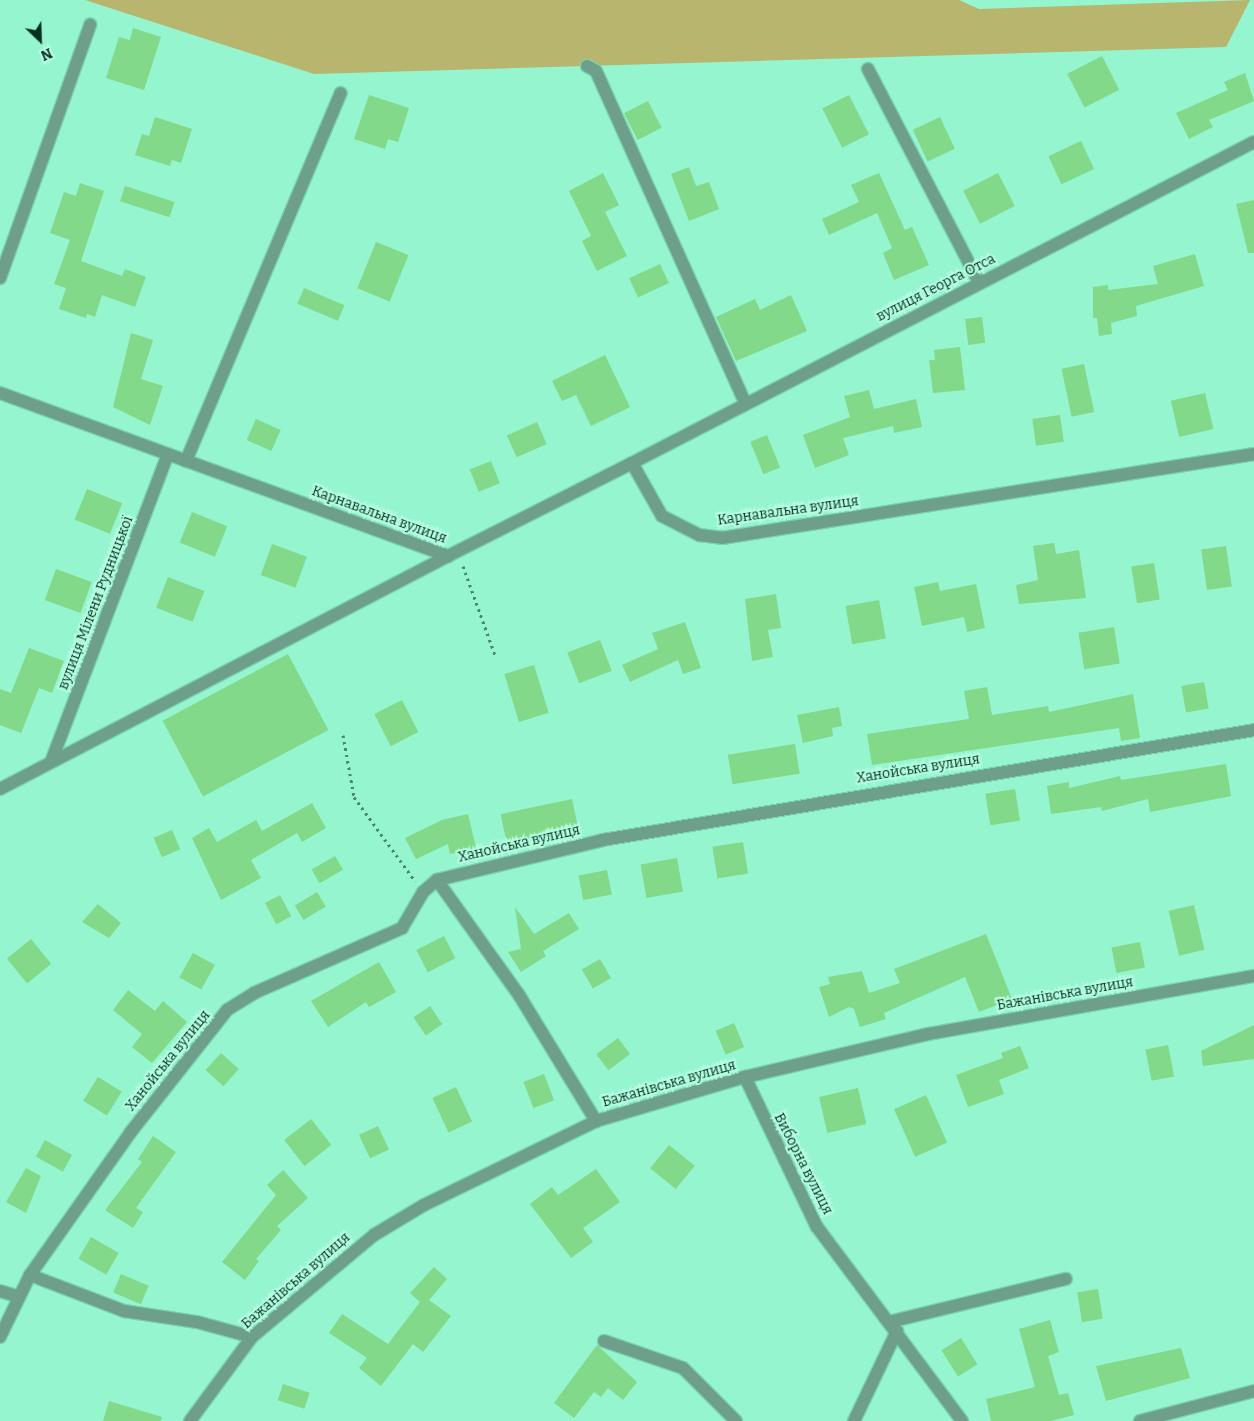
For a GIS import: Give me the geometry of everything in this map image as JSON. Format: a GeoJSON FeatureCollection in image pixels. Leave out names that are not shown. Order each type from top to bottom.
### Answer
{"type":"FeatureCollection","features":[{"type":"Feature","properties":{"kind":"street"},"geometry":{"type":"LineString","coordinates":[[0,278],[90,25]]}},
{"type":"Feature","properties":{"kind":"street"},"geometry":{"type":"LineString","coordinates":[[587,66],[596,71],[745,403]]}},
{"type":"Feature","properties":{"kind":"street"},"geometry":{"type":"LineString","coordinates":[[868,69],[979,282]]}},
{"type":"Feature","properties":{"kind":"street"},"geometry":{"type":"LineString","coordinates":[[186,461],[340,94]]}},
{"type":"Feature","properties":{"kind":"street","name":"вулиця Георга Отса"},"geometry":{"type":"LineString","coordinates":[[632,463],[979,282],[1254,142]]}},
{"type":"Feature","properties":{"kind":"street","name":"Карнавальна вулиця"},"geometry":{"type":"LineString","coordinates":[[0,393],[186,461],[453,553],[632,463],[662,516],[699,535],[722,538],[1254,454]]}},
{"type":"Feature","properties":{"kind":"street","name":"вулиця Мілени Рудницької"},"geometry":{"type":"LineString","coordinates":[[51,762],[168,454]]}},
{"type":"Feature","properties":{"kind":"street"},"geometry":{"type":"LineString","coordinates":[[0,789],[453,553]]}},
{"type":"Feature","properties":{"kind":"street","name":"Ханойська вулиця"},"geometry":{"type":"LineString","coordinates":[[0,1337],[16,1296],[30,1275],[130,1133],[227,1010],[254,993],[402,928],[423,892],[437,880],[602,840],[1254,730]]}},
{"type":"Feature","properties":{"kind":"street"},"geometry":{"type":"LineString","coordinates":[[437,880],[519,995],[596,1120]]}},
{"type":"Feature","properties":{"kind":"street","name":"Бажанівська вулиця"},"geometry":{"type":"LineString","coordinates":[[190,1421],[252,1338],[374,1235],[424,1204],[596,1120],[745,1077],[928,1034],[1254,976]]}},
{"type":"Feature","properties":{"kind":"street","name":"Виборна вулиця"},"geometry":{"type":"LineString","coordinates":[[745,1077],[817,1226],[962,1421]]}},
{"type":"Feature","properties":{"kind":"street"},"geometry":{"type":"LineString","coordinates":[[30,1275],[124,1311],[197,1322],[252,1338]]}},
{"type":"Feature","properties":{"kind":"street"},"geometry":{"type":"LineString","coordinates":[[854,1421],[893,1326],[1066,1279]]}},
{"type":"Feature","properties":{"kind":"street"},"geometry":{"type":"LineString","coordinates":[[0,1291],[16,1296]]}},
{"type":"Feature","properties":{"kind":"street"},"geometry":{"type":"LineString","coordinates":[[604,1341],[683,1368],[736,1421]]}},
{"type":"Feature","properties":{"kind":"street"},"geometry":{"type":"LineString","coordinates":[[1140,1421],[1254,1391]]}},
{"type":"Feature","properties":{"kind":"path"},"geometry":{"type":"LineString","coordinates":[[453,553],[495,655]]}},
{"type":"Feature","properties":{"kind":"path"},"geometry":{"type":"LineString","coordinates":[[343,735],[354,797],[423,892]]}},
{"type":"Feature","properties":{"kind":"shaded area"},"geometry":{"type":"Polygon","coordinates":[[[85,0],[959,0],[979,9],[1250,0],[1226,47],[314,74],[85,0]]]}},
{"type":"Feature","properties":{"kind":"building"},"geometry":{"type":"Polygon","coordinates":[[[133,28],[161,37],[144,90],[106,78],[119,37],[130,40],[133,28]]]}},
{"type":"Feature","properties":{"kind":"building"},"geometry":{"type":"Polygon","coordinates":[[[1102,56],[1119,90],[1085,108],[1067,74],[1102,56]]]}},
{"type":"Feature","properties":{"kind":"building"},"geometry":{"type":"Polygon","coordinates":[[[1245,73],[1254,101],[1209,120],[1213,127],[1189,139],[1176,113],[1228,90],[1224,82],[1245,73]]]}},
{"type":"Feature","properties":{"kind":"building"},"geometry":{"type":"Polygon","coordinates":[[[369,95],[409,108],[398,142],[388,139],[385,149],[354,139],[369,95]]]}},
{"type":"Feature","properties":{"kind":"building"},"geometry":{"type":"Polygon","coordinates":[[[849,95],[869,134],[842,148],[822,109],[849,95]]]}},
{"type":"Feature","properties":{"kind":"building"},"geometry":{"type":"Polygon","coordinates":[[[648,101],[662,128],[638,140],[624,113],[648,101]]]}},
{"type":"Feature","properties":{"kind":"building"},"geometry":{"type":"Polygon","coordinates":[[[155,117],[192,129],[181,163],[172,160],[170,166],[135,155],[142,134],[149,136],[155,117]]]}},
{"type":"Feature","properties":{"kind":"building"},"geometry":{"type":"Polygon","coordinates":[[[940,117],[955,149],[928,161],[913,130],[940,117]]]}},
{"type":"Feature","properties":{"kind":"building"},"geometry":{"type":"Polygon","coordinates":[[[1081,141],[1094,169],[1061,184],[1048,156],[1081,141]]]}},
{"type":"Feature","properties":{"kind":"building"},"geometry":{"type":"Polygon","coordinates":[[[689,167],[696,186],[709,182],[719,209],[689,221],[671,174],[689,167]]]}},
{"type":"Feature","properties":{"kind":"building"},"geometry":{"type":"Polygon","coordinates":[[[603,173],[619,205],[605,212],[627,256],[597,271],[582,241],[591,236],[569,191],[603,173]]]}},
{"type":"Feature","properties":{"kind":"building"},"geometry":{"type":"Polygon","coordinates":[[[879,173],[905,230],[912,227],[929,265],[894,280],[883,253],[892,248],[877,213],[829,235],[822,219],[859,202],[851,185],[879,173]]]}},
{"type":"Feature","properties":{"kind":"building"},"geometry":{"type":"Polygon","coordinates":[[[998,173],[1015,206],[980,224],[963,191],[998,173]]]}},
{"type":"Feature","properties":{"kind":"building"},"geometry":{"type":"Polygon","coordinates":[[[80,183],[104,191],[81,261],[122,276],[125,269],[146,277],[135,307],[102,295],[95,317],[87,314],[86,318],[59,309],[66,288],[54,284],[70,240],[50,233],[64,192],[76,196],[80,183]]]}},
{"type":"Feature","properties":{"kind":"building"},"geometry":{"type":"Polygon","coordinates":[[[125,186],[174,202],[170,217],[120,201],[125,186]]]}},
{"type":"Feature","properties":{"kind":"building"},"geometry":{"type":"Polygon","coordinates":[[[1254,200],[1254,253],[1248,253],[1236,204],[1254,200]]]}},
{"type":"Feature","properties":{"kind":"building"},"geometry":{"type":"Polygon","coordinates":[[[376,242],[408,255],[390,301],[357,288],[376,242]]]}},
{"type":"Feature","properties":{"kind":"building"},"geometry":{"type":"Polygon","coordinates":[[[1195,254],[1204,286],[1136,306],[1137,316],[1111,323],[1112,334],[1099,336],[1097,318],[1093,318],[1093,287],[1108,285],[1108,290],[1158,284],[1153,266],[1195,254]]]}},
{"type":"Feature","properties":{"kind":"building"},"geometry":{"type":"Polygon","coordinates":[[[660,264],[669,283],[638,297],[629,278],[660,264]]]}},
{"type":"Feature","properties":{"kind":"building"},"geometry":{"type":"Polygon","coordinates":[[[304,288],[345,305],[338,321],[297,304],[304,288]]]}},
{"type":"Feature","properties":{"kind":"building"},"geometry":{"type":"Polygon","coordinates":[[[791,295],[807,331],[736,361],[716,317],[755,299],[760,310],[791,295]]]}},
{"type":"Feature","properties":{"kind":"building"},"geometry":{"type":"Polygon","coordinates":[[[982,317],[985,343],[968,345],[965,319],[982,317]]]}},
{"type":"Feature","properties":{"kind":"building"},"geometry":{"type":"Polygon","coordinates":[[[131,333],[153,340],[141,379],[163,386],[150,425],[113,407],[131,333]]]}},
{"type":"Feature","properties":{"kind":"building"},"geometry":{"type":"Polygon","coordinates":[[[960,347],[965,390],[933,393],[929,360],[935,360],[934,350],[960,347]]]}},
{"type":"Feature","properties":{"kind":"building"},"geometry":{"type":"Polygon","coordinates":[[[605,355],[630,407],[591,426],[576,395],[562,401],[552,381],[605,355]]]}},
{"type":"Feature","properties":{"kind":"building"},"geometry":{"type":"Polygon","coordinates":[[[1084,364],[1094,412],[1072,417],[1062,369],[1084,364]]]}},
{"type":"Feature","properties":{"kind":"building"},"geometry":{"type":"Polygon","coordinates":[[[869,390],[874,409],[916,399],[922,427],[894,433],[893,426],[843,438],[849,455],[815,468],[803,435],[850,417],[844,396],[869,390]]]}},
{"type":"Feature","properties":{"kind":"building"},"geometry":{"type":"Polygon","coordinates":[[[1205,393],[1213,429],[1179,437],[1171,401],[1205,393]]]}},
{"type":"Feature","properties":{"kind":"building"},"geometry":{"type":"Polygon","coordinates":[[[1060,415],[1064,442],[1036,446],[1032,419],[1060,415]]]}},
{"type":"Feature","properties":{"kind":"building"},"geometry":{"type":"Polygon","coordinates":[[[256,419],[281,430],[271,451],[247,440],[256,419]]]}},
{"type":"Feature","properties":{"kind":"building"},"geometry":{"type":"Polygon","coordinates":[[[537,422],[547,444],[517,457],[507,435],[537,422]]]}},
{"type":"Feature","properties":{"kind":"building"},"geometry":{"type":"Polygon","coordinates":[[[767,435],[780,467],[763,474],[750,442],[767,435]]]}},
{"type":"Feature","properties":{"kind":"building"},"geometry":{"type":"Polygon","coordinates":[[[491,461],[500,483],[479,492],[470,470],[491,461]]]}},
{"type":"Feature","properties":{"kind":"building"},"geometry":{"type":"Polygon","coordinates":[[[87,489],[122,503],[110,534],[75,520],[87,489]]]}},
{"type":"Feature","properties":{"kind":"building"},"geometry":{"type":"Polygon","coordinates":[[[192,512],[227,526],[215,557],[180,543],[192,512]]]}},
{"type":"Feature","properties":{"kind":"building"},"geometry":{"type":"Polygon","coordinates":[[[1054,543],[1056,554],[1079,550],[1086,598],[1019,604],[1016,585],[1038,580],[1033,546],[1054,543]]]}},
{"type":"Feature","properties":{"kind":"building"},"geometry":{"type":"Polygon","coordinates":[[[272,544],[307,557],[295,588],[261,575],[272,544]]]}},
{"type":"Feature","properties":{"kind":"building"},"geometry":{"type":"Polygon","coordinates":[[[1226,546],[1232,587],[1207,590],[1201,549],[1226,546]]]}},
{"type":"Feature","properties":{"kind":"building"},"geometry":{"type":"Polygon","coordinates":[[[1154,563],[1160,600],[1137,603],[1131,567],[1154,563]]]}},
{"type":"Feature","properties":{"kind":"building"},"geometry":{"type":"Polygon","coordinates":[[[56,569],[92,582],[80,613],[45,600],[56,569]]]}},
{"type":"Feature","properties":{"kind":"building"},"geometry":{"type":"Polygon","coordinates":[[[168,577],[204,591],[193,622],[156,608],[168,577]]]}},
{"type":"Feature","properties":{"kind":"building"},"geometry":{"type":"Polygon","coordinates":[[[938,582],[940,591],[976,584],[985,628],[967,632],[964,617],[922,626],[914,587],[938,582]]]}},
{"type":"Feature","properties":{"kind":"building"},"geometry":{"type":"Polygon","coordinates":[[[776,594],[781,628],[768,630],[773,657],[752,661],[745,599],[776,594]]]}},
{"type":"Feature","properties":{"kind":"building"},"geometry":{"type":"Polygon","coordinates":[[[879,600],[886,638],[852,644],[846,606],[879,600]]]}},
{"type":"Feature","properties":{"kind":"building"},"geometry":{"type":"Polygon","coordinates":[[[685,622],[701,668],[683,674],[678,660],[630,682],[622,665],[658,649],[652,633],[685,622]]]}},
{"type":"Feature","properties":{"kind":"building"},"geometry":{"type":"Polygon","coordinates":[[[1114,627],[1120,664],[1084,669],[1078,633],[1114,627]]]}},
{"type":"Feature","properties":{"kind":"building"},"geometry":{"type":"Polygon","coordinates":[[[600,640],[612,671],[579,683],[567,653],[600,640]]]}},
{"type":"Feature","properties":{"kind":"building"},"geometry":{"type":"Polygon","coordinates":[[[29,648],[64,661],[52,693],[39,688],[21,733],[0,725],[0,689],[11,693],[29,648]]]}},
{"type":"Feature","properties":{"kind":"building"},"geometry":{"type":"Polygon","coordinates":[[[288,654],[328,730],[203,797],[163,721],[288,654]]]}},
{"type":"Feature","properties":{"kind":"building"},"geometry":{"type":"Polygon","coordinates":[[[534,665],[549,713],[519,722],[504,674],[534,665]]]}},
{"type":"Feature","properties":{"kind":"building"},"geometry":{"type":"Polygon","coordinates":[[[1204,682],[1209,709],[1186,713],[1181,686],[1204,682]]]}},
{"type":"Feature","properties":{"kind":"building"},"geometry":{"type":"Polygon","coordinates":[[[987,687],[992,715],[1048,706],[1049,712],[1133,694],[1140,738],[1121,741],[1119,728],[872,765],[867,734],[969,719],[964,691],[987,687]]]}},
{"type":"Feature","properties":{"kind":"building"},"geometry":{"type":"Polygon","coordinates":[[[402,700],[418,732],[391,746],[374,714],[402,700]]]}},
{"type":"Feature","properties":{"kind":"building"},"geometry":{"type":"Polygon","coordinates":[[[839,707],[842,726],[832,728],[833,736],[803,743],[797,715],[839,707]]]}},
{"type":"Feature","properties":{"kind":"building"},"geometry":{"type":"Polygon","coordinates":[[[795,744],[800,774],[733,784],[728,755],[795,744]]]}},
{"type":"Feature","properties":{"kind":"building"},"geometry":{"type":"Polygon","coordinates":[[[1226,764],[1231,796],[1150,812],[1148,799],[1102,811],[1101,807],[1051,814],[1047,786],[1069,782],[1069,788],[1120,776],[1121,780],[1226,764]]]}},
{"type":"Feature","properties":{"kind":"building"},"geometry":{"type":"Polygon","coordinates":[[[1015,789],[1020,821],[990,825],[985,794],[1015,789]]]}},
{"type":"Feature","properties":{"kind":"building"},"geometry":{"type":"Polygon","coordinates":[[[572,799],[578,828],[507,844],[501,814],[572,799]]]}},
{"type":"Feature","properties":{"kind":"building"},"geometry":{"type":"Polygon","coordinates":[[[312,803],[326,828],[302,842],[297,833],[251,860],[261,878],[221,900],[192,838],[209,828],[217,842],[256,820],[262,831],[312,803]]]}},
{"type":"Feature","properties":{"kind":"building"},"geometry":{"type":"Polygon","coordinates":[[[468,814],[476,848],[450,854],[448,844],[416,859],[405,838],[442,820],[468,814]]]}},
{"type":"Feature","properties":{"kind":"building"},"geometry":{"type":"Polygon","coordinates":[[[172,830],[180,849],[162,857],[154,838],[172,830]]]}},
{"type":"Feature","properties":{"kind":"building"},"geometry":{"type":"Polygon","coordinates":[[[743,842],[748,874],[717,878],[712,847],[743,842]]]}},
{"type":"Feature","properties":{"kind":"building"},"geometry":{"type":"Polygon","coordinates":[[[335,856],[343,870],[320,883],[312,870],[335,856]]]}},
{"type":"Feature","properties":{"kind":"building"},"geometry":{"type":"Polygon","coordinates":[[[677,858],[683,891],[646,898],[641,864],[677,858]]]}},
{"type":"Feature","properties":{"kind":"building"},"geometry":{"type":"Polygon","coordinates":[[[607,870],[612,895],[583,900],[579,876],[607,870]]]}},
{"type":"Feature","properties":{"kind":"building"},"geometry":{"type":"Polygon","coordinates":[[[317,892],[326,907],[303,920],[295,905],[317,892]]]}},
{"type":"Feature","properties":{"kind":"building"},"geometry":{"type":"Polygon","coordinates":[[[280,895],[291,916],[276,924],[265,903],[280,895]]]}},
{"type":"Feature","properties":{"kind":"building"},"geometry":{"type":"Polygon","coordinates":[[[98,904],[121,923],[109,938],[82,922],[98,904]]]}},
{"type":"Feature","properties":{"kind":"building"},"geometry":{"type":"Polygon","coordinates":[[[1194,905],[1204,950],[1179,956],[1169,911],[1194,905]]]}},
{"type":"Feature","properties":{"kind":"building"},"geometry":{"type":"Polygon","coordinates":[[[515,907],[534,934],[569,913],[579,929],[543,951],[546,956],[521,972],[508,952],[521,949],[515,907]]]}},
{"type":"Feature","properties":{"kind":"building"},"geometry":{"type":"Polygon","coordinates":[[[986,934],[1012,999],[979,1012],[965,977],[884,1013],[886,1019],[860,1027],[854,1009],[849,1007],[829,1017],[819,987],[830,984],[828,977],[862,971],[869,993],[900,983],[894,969],[986,934]]]}},
{"type":"Feature","properties":{"kind":"building"},"geometry":{"type":"Polygon","coordinates":[[[444,936],[455,958],[428,972],[416,950],[444,936]]]}},
{"type":"Feature","properties":{"kind":"building"},"geometry":{"type":"Polygon","coordinates":[[[31,939],[51,964],[27,983],[7,959],[31,939]]]}},
{"type":"Feature","properties":{"kind":"building"},"geometry":{"type":"Polygon","coordinates":[[[1140,942],[1145,968],[1116,973],[1112,948],[1140,942]]]}},
{"type":"Feature","properties":{"kind":"building"},"geometry":{"type":"Polygon","coordinates":[[[193,953],[215,965],[201,990],[179,977],[193,953]]]}},
{"type":"Feature","properties":{"kind":"building"},"geometry":{"type":"Polygon","coordinates":[[[600,959],[611,978],[593,989],[582,970],[600,959]]]}},
{"type":"Feature","properties":{"kind":"building"},"geometry":{"type":"Polygon","coordinates":[[[379,962],[396,992],[369,1007],[366,1002],[328,1027],[311,1001],[379,962]]]}},
{"type":"Feature","properties":{"kind":"building"},"geometry":{"type":"Polygon","coordinates":[[[128,990],[155,1011],[163,1001],[187,1022],[152,1063],[132,1047],[142,1034],[113,1010],[128,990]]]}},
{"type":"Feature","properties":{"kind":"building"},"geometry":{"type":"Polygon","coordinates":[[[430,1006],[442,1024],[426,1035],[413,1017],[430,1006]]]}},
{"type":"Feature","properties":{"kind":"building"},"geometry":{"type":"Polygon","coordinates":[[[734,1023],[744,1047],[726,1055],[716,1031],[734,1023]]]}},
{"type":"Feature","properties":{"kind":"building"},"geometry":{"type":"Polygon","coordinates":[[[1254,1025],[1254,1059],[1203,1066],[1201,1051],[1254,1025]]]}},
{"type":"Feature","properties":{"kind":"building"},"geometry":{"type":"Polygon","coordinates":[[[618,1038],[630,1054],[608,1070],[596,1054],[618,1038]]]}},
{"type":"Feature","properties":{"kind":"building"},"geometry":{"type":"Polygon","coordinates":[[[1168,1045],[1174,1076],[1152,1081],[1145,1049],[1168,1045]]]}},
{"type":"Feature","properties":{"kind":"building"},"geometry":{"type":"Polygon","coordinates":[[[1020,1046],[1029,1068],[999,1080],[1004,1094],[968,1107],[956,1075],[1003,1058],[1001,1053],[1020,1046]]]}},
{"type":"Feature","properties":{"kind":"building"},"geometry":{"type":"Polygon","coordinates":[[[221,1053],[239,1069],[223,1086],[206,1070],[221,1053]]]}},
{"type":"Feature","properties":{"kind":"building"},"geometry":{"type":"Polygon","coordinates":[[[544,1074],[554,1100],[533,1108],[523,1082],[544,1074]]]}},
{"type":"Feature","properties":{"kind":"building"},"geometry":{"type":"Polygon","coordinates":[[[98,1077],[122,1092],[107,1116],[83,1101],[98,1077]]]}},
{"type":"Feature","properties":{"kind":"building"},"geometry":{"type":"Polygon","coordinates":[[[456,1087],[472,1121],[448,1132],[432,1098],[456,1087]]]}},
{"type":"Feature","properties":{"kind":"building"},"geometry":{"type":"Polygon","coordinates":[[[858,1088],[866,1124],[827,1133],[819,1097],[858,1088]]]}},
{"type":"Feature","properties":{"kind":"building"},"geometry":{"type":"Polygon","coordinates":[[[926,1095],[947,1143],[915,1157],[894,1109],[926,1095]]]}},
{"type":"Feature","properties":{"kind":"building"},"geometry":{"type":"Polygon","coordinates":[[[311,1119],[331,1145],[305,1166],[284,1140],[311,1119]]]}},
{"type":"Feature","properties":{"kind":"building"},"geometry":{"type":"Polygon","coordinates":[[[378,1126],[389,1150],[370,1158],[359,1135],[378,1126]]]}},
{"type":"Feature","properties":{"kind":"building"},"geometry":{"type":"Polygon","coordinates":[[[153,1136],[176,1152],[136,1208],[143,1212],[133,1228],[105,1210],[142,1162],[138,1159],[153,1136]]]}},
{"type":"Feature","properties":{"kind":"building"},"geometry":{"type":"Polygon","coordinates":[[[45,1140],[72,1155],[63,1172],[36,1157],[45,1140]]]}},
{"type":"Feature","properties":{"kind":"building"},"geometry":{"type":"Polygon","coordinates":[[[669,1145],[695,1166],[676,1189],[650,1168],[669,1145]]]}},
{"type":"Feature","properties":{"kind":"building"},"geometry":{"type":"Polygon","coordinates":[[[26,1168],[41,1176],[26,1213],[6,1202],[26,1168]]]}},
{"type":"Feature","properties":{"kind":"building"},"geometry":{"type":"Polygon","coordinates":[[[596,1169],[620,1202],[583,1228],[593,1242],[571,1258],[530,1204],[552,1187],[558,1195],[596,1169]]]}},
{"type":"Feature","properties":{"kind":"building"},"geometry":{"type":"Polygon","coordinates":[[[283,1170],[308,1198],[277,1226],[281,1230],[256,1259],[259,1261],[245,1280],[222,1262],[276,1195],[267,1185],[283,1170]]]}},
{"type":"Feature","properties":{"kind":"building"},"geometry":{"type":"Polygon","coordinates":[[[91,1237],[119,1253],[106,1275],[78,1259],[91,1237]]]}},
{"type":"Feature","properties":{"kind":"building"},"geometry":{"type":"Polygon","coordinates":[[[434,1267],[447,1279],[429,1300],[451,1316],[423,1352],[413,1344],[381,1386],[359,1368],[367,1358],[329,1333],[342,1314],[388,1344],[420,1302],[410,1293],[434,1267]]]}},
{"type":"Feature","properties":{"kind":"building"},"geometry":{"type":"Polygon","coordinates":[[[121,1274],[149,1286],[141,1304],[113,1292],[121,1274]]]}},
{"type":"Feature","properties":{"kind":"building"},"geometry":{"type":"Polygon","coordinates":[[[1098,1289],[1103,1319],[1082,1322],[1077,1292],[1098,1289]]]}},
{"type":"Feature","properties":{"kind":"building"},"geometry":{"type":"Polygon","coordinates":[[[1050,1320],[1059,1352],[1048,1356],[1059,1395],[1068,1393],[1074,1415],[1051,1421],[991,1421],[986,1399],[1035,1387],[1019,1329],[1050,1320]]]}},
{"type":"Feature","properties":{"kind":"building"},"geometry":{"type":"Polygon","coordinates":[[[961,1338],[977,1364],[958,1376],[941,1350],[961,1338]]]}},
{"type":"Feature","properties":{"kind":"building"},"geometry":{"type":"Polygon","coordinates":[[[597,1345],[637,1382],[623,1400],[608,1388],[601,1397],[594,1392],[574,1418],[554,1403],[597,1345]]]}},
{"type":"Feature","properties":{"kind":"building"},"geometry":{"type":"Polygon","coordinates":[[[1181,1348],[1190,1378],[1106,1401],[1096,1366],[1181,1348]]]}},
{"type":"Feature","properties":{"kind":"building"},"geometry":{"type":"Polygon","coordinates":[[[283,1384],[310,1393],[304,1409],[278,1400],[283,1384]]]}},
{"type":"Feature","properties":{"kind":"building"},"geometry":{"type":"Polygon","coordinates":[[[109,1401],[162,1417],[161,1421],[103,1421],[109,1401]]]}}]}
